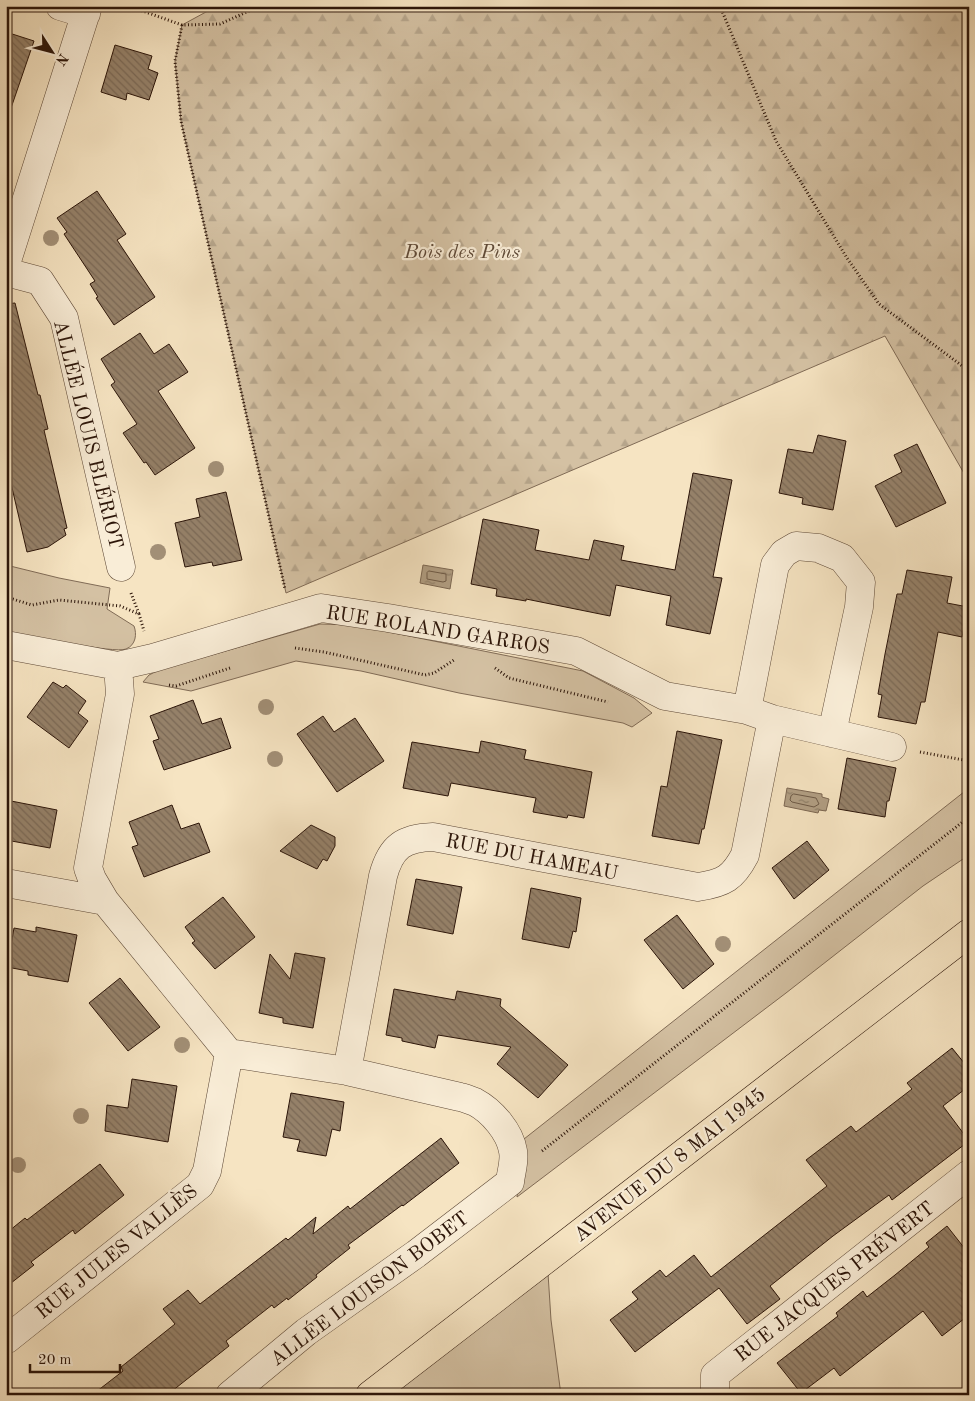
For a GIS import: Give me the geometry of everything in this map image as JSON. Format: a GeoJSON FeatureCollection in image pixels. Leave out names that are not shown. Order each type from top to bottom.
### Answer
{"type":"FeatureCollection","features":[{"type":"Feature","properties":{"kind":"main road","name":"AVENUE DU 8 MAI 1945"},"geometry":{"type":"LineString","coordinates":[[370,1395],[969,934]]}},
{"type":"Feature","properties":{"kind":"street"},"geometry":{"type":"LineString","coordinates":[[6,264],[87,10],[60,6]]}},
{"type":"Feature","properties":{"kind":"street","name":"ALLÉE LOUIS BLÉRIOT"},"geometry":{"type":"LineString","coordinates":[[6,272],[40,281],[64,318],[121,567]]}},
{"type":"Feature","properties":{"kind":"street"},"geometry":{"type":"LineString","coordinates":[[747,710],[775,565],[784,553],[796,546],[818,548],[842,558],[861,582],[859,607],[832,732]]}},
{"type":"Feature","properties":{"kind":"street","name":"RUE ROLAND GARROS"},"geometry":{"type":"LineString","coordinates":[[6,645],[118,666],[153,658],[320,608],[576,651],[665,696],[747,710],[772,719],[892,747]]}},
{"type":"Feature","properties":{"kind":"street"},"geometry":{"type":"LineString","coordinates":[[118,666],[120,694],[88,868],[105,901],[229,1053],[348,1071],[475,1102],[501,1124],[509,1138],[513,1150],[512,1171]]}},
{"type":"Feature","properties":{"kind":"street","name":"RUE DU HAMEAU"},"geometry":{"type":"LineString","coordinates":[[348,1071],[387,862],[397,848],[416,838],[433,837],[698,887],[713,885],[728,879],[738,868],[745,855],[772,719]]}},
{"type":"Feature","properties":{"kind":"street"},"geometry":{"type":"LineString","coordinates":[[6,884],[105,901]]}},
{"type":"Feature","properties":{"kind":"street","name":"RUE JULES VALLÈS"},"geometry":{"type":"LineString","coordinates":[[6,1340],[200,1185],[207,1171],[229,1053]]}},
{"type":"Feature","properties":{"kind":"street","name":"ALLÉE LOUISON BOBET"},"geometry":{"type":"LineString","coordinates":[[230,1395],[306,1332],[416,1254],[512,1171]]}},
{"type":"Feature","properties":{"kind":"street","name":"RUE JACQUES PRÉVERT"},"geometry":{"type":"LineString","coordinates":[[715,1395],[715,1375],[969,1174]]}},
{"type":"Feature","properties":{"kind":"path"},"geometry":{"type":"LineString","coordinates":[[121,6],[140,10],[182,24],[220,24],[260,6]]}},
{"type":"Feature","properties":{"kind":"path"},"geometry":{"type":"LineString","coordinates":[[720,6],[776,141],[847,258],[879,304],[969,371]]}},
{"type":"Feature","properties":{"kind":"path"},"geometry":{"type":"LineString","coordinates":[[182,24],[175,61],[181,121],[292,616]]}},
{"type":"Feature","properties":{"kind":"path"},"geometry":{"type":"LineString","coordinates":[[6,597],[32,605],[59,600],[120,606],[139,614],[161,684],[176,686],[238,665]]}},
{"type":"Feature","properties":{"kind":"path"},"geometry":{"type":"LineString","coordinates":[[293,648],[324,652],[424,675],[434,673],[455,659]]}},
{"type":"Feature","properties":{"kind":"path"},"geometry":{"type":"LineString","coordinates":[[491,666],[509,678],[616,704]]}},
{"type":"Feature","properties":{"kind":"path"},"geometry":{"type":"LineString","coordinates":[[892,747],[969,761]]}},
{"type":"Feature","properties":{"kind":"path"},"geometry":{"type":"LineString","coordinates":[[512,1171],[530,1161],[969,817]]}},
{"type":"Feature","properties":{"kind":"green space","name":"Bois des Pins"},"geometry":{"type":"Polygon","coordinates":[[[217,6],[969,6],[969,482],[885,336],[286,593],[181,121],[175,61],[182,25],[217,6]]]}},
{"type":"Feature","properties":{"kind":"green space"},"geometry":{"type":"Polygon","coordinates":[[[6,565],[110,588],[107,609],[134,626],[134,642],[126,649],[105,649],[6,631],[6,565]]]}},
{"type":"Feature","properties":{"kind":"green space"},"geometry":{"type":"Polygon","coordinates":[[[320,624],[354,625],[583,671],[634,698],[652,713],[632,727],[623,723],[459,693],[361,671],[296,661],[191,691],[143,682],[149,675],[159,670],[320,624]]]}},
{"type":"Feature","properties":{"kind":"green space"},"geometry":{"type":"Polygon","coordinates":[[[969,788],[969,855],[923,886],[786,993],[517,1197],[524,1139],[969,788]]]}},
{"type":"Feature","properties":{"kind":"green space"},"geometry":{"type":"Polygon","coordinates":[[[548,1273],[551,1320],[561,1395],[392,1395],[548,1273]]]}},
{"type":"Feature","properties":{"kind":"water"},"geometry":{"type":"Polygon","coordinates":[[[423,565],[453,570],[450,589],[420,583],[423,565]]]}},
{"type":"Feature","properties":{"kind":"water"},"geometry":{"type":"Polygon","coordinates":[[[787,788],[822,794],[822,797],[829,799],[826,811],[819,810],[818,813],[784,806],[787,788]]]}},
{"type":"Feature","properties":{"kind":"building"},"geometry":{"type":"Polygon","coordinates":[[[6,32],[34,41],[10,111],[6,110],[6,32]]]}},
{"type":"Feature","properties":{"kind":"building"},"geometry":{"type":"Polygon","coordinates":[[[115,45],[152,56],[148,69],[158,73],[149,100],[127,93],[126,100],[101,92],[115,45]]]}},
{"type":"Feature","properties":{"kind":"building"},"geometry":{"type":"Polygon","coordinates":[[[97,191],[126,234],[117,240],[155,297],[114,325],[96,298],[98,297],[90,284],[95,281],[64,234],[67,232],[57,218],[97,191]]]}},
{"type":"Feature","properties":{"kind":"building"},"geometry":{"type":"Polygon","coordinates":[[[15,303],[48,429],[44,430],[67,528],[64,529],[66,535],[48,547],[27,552],[6,462],[6,304],[15,303]]]}},
{"type":"Feature","properties":{"kind":"building"},"geometry":{"type":"Polygon","coordinates":[[[140,333],[154,354],[169,344],[188,372],[158,391],[195,448],[155,475],[123,433],[137,424],[111,385],[115,382],[101,359],[140,333]]]}},
{"type":"Feature","properties":{"kind":"building"},"geometry":{"type":"Polygon","coordinates":[[[818,435],[846,441],[833,510],[802,504],[803,498],[779,493],[788,449],[813,453],[818,435]]]}},
{"type":"Feature","properties":{"kind":"building"},"geometry":{"type":"Polygon","coordinates":[[[917,444],[946,503],[896,527],[875,486],[902,472],[894,455],[917,444]]]}},
{"type":"Feature","properties":{"kind":"building"},"geometry":{"type":"Polygon","coordinates":[[[693,473],[732,480],[713,577],[722,578],[710,634],[666,625],[671,596],[616,585],[610,616],[526,599],[526,601],[496,596],[497,589],[471,584],[483,519],[539,530],[535,550],[589,560],[594,540],[624,546],[621,560],[675,570],[693,473]]]}},
{"type":"Feature","properties":{"kind":"building"},"geometry":{"type":"Polygon","coordinates":[[[226,492],[242,560],[213,566],[212,562],[185,567],[175,523],[200,517],[196,499],[226,492]]]}},
{"type":"Feature","properties":{"kind":"building"},"geometry":{"type":"Polygon","coordinates":[[[907,570],[952,577],[947,603],[968,607],[962,637],[938,632],[925,702],[921,702],[916,724],[878,717],[882,695],[878,694],[885,654],[897,594],[902,594],[907,570]]]}},
{"type":"Feature","properties":{"kind":"building"},"geometry":{"type":"Polygon","coordinates":[[[53,682],[63,688],[66,685],[86,701],[78,713],[88,721],[69,748],[27,717],[53,682]]]}},
{"type":"Feature","properties":{"kind":"building"},"geometry":{"type":"Polygon","coordinates":[[[193,700],[202,724],[221,718],[231,748],[164,770],[153,741],[159,739],[150,716],[193,700]]]}},
{"type":"Feature","properties":{"kind":"building"},"geometry":{"type":"Polygon","coordinates":[[[323,716],[334,732],[355,718],[384,761],[337,792],[297,734],[323,716]]]}},
{"type":"Feature","properties":{"kind":"building"},"geometry":{"type":"Polygon","coordinates":[[[677,731],[722,740],[704,829],[702,829],[699,844],[652,836],[661,786],[667,787],[677,731]]]}},
{"type":"Feature","properties":{"kind":"building"},"geometry":{"type":"Polygon","coordinates":[[[481,741],[526,750],[524,759],[592,772],[584,818],[568,815],[567,818],[533,812],[536,798],[451,783],[448,796],[403,788],[412,742],[479,753],[481,741]]]}},
{"type":"Feature","properties":{"kind":"building"},"geometry":{"type":"Polygon","coordinates":[[[847,758],[896,768],[889,801],[887,801],[885,817],[838,809],[847,758]]]}},
{"type":"Feature","properties":{"kind":"building"},"geometry":{"type":"Polygon","coordinates":[[[6,800],[57,810],[50,848],[6,840],[6,800]]]}},
{"type":"Feature","properties":{"kind":"building"},"geometry":{"type":"Polygon","coordinates":[[[172,805],[181,829],[199,823],[210,852],[144,877],[132,847],[138,845],[129,822],[172,805]]]}},
{"type":"Feature","properties":{"kind":"building"},"geometry":{"type":"Polygon","coordinates":[[[311,825],[335,837],[335,846],[327,861],[323,859],[317,869],[280,851],[311,825]]]}},
{"type":"Feature","properties":{"kind":"building"},"geometry":{"type":"Polygon","coordinates":[[[807,841],[829,870],[794,899],[772,868],[807,841]]]}},
{"type":"Feature","properties":{"kind":"building"},"geometry":{"type":"Polygon","coordinates":[[[416,879],[462,887],[453,934],[407,925],[416,879]]]}},
{"type":"Feature","properties":{"kind":"building"},"geometry":{"type":"Polygon","coordinates":[[[531,888],[581,898],[576,932],[573,931],[569,948],[522,939],[531,888]]]}},
{"type":"Feature","properties":{"kind":"building"},"geometry":{"type":"Polygon","coordinates":[[[223,897],[255,937],[215,969],[192,943],[195,941],[185,927],[223,897]]]}},
{"type":"Feature","properties":{"kind":"building"},"geometry":{"type":"Polygon","coordinates":[[[677,915],[714,964],[683,989],[644,940],[677,915]]]}},
{"type":"Feature","properties":{"kind":"building"},"geometry":{"type":"Polygon","coordinates":[[[36,927],[77,935],[68,982],[28,975],[28,971],[7,967],[14,928],[36,932],[36,927]]]}},
{"type":"Feature","properties":{"kind":"building"},"geometry":{"type":"Polygon","coordinates":[[[295,953],[325,958],[313,1028],[283,1023],[283,1018],[259,1013],[270,954],[290,979],[295,953]]]}},
{"type":"Feature","properties":{"kind":"building"},"geometry":{"type":"Polygon","coordinates":[[[120,978],[160,1027],[128,1051],[89,1003],[120,978]]]}},
{"type":"Feature","properties":{"kind":"building"},"geometry":{"type":"Polygon","coordinates":[[[394,989],[455,1000],[457,991],[501,999],[500,1006],[568,1065],[538,1098],[497,1064],[511,1047],[438,1035],[435,1048],[402,1041],[402,1038],[386,1035],[394,989]]]}},
{"type":"Feature","properties":{"kind":"building"},"geometry":{"type":"Polygon","coordinates":[[[952,1048],[969,1069],[969,1086],[943,1106],[969,1141],[892,1200],[889,1195],[770,1286],[780,1299],[747,1324],[719,1288],[635,1352],[610,1320],[638,1299],[632,1292],[660,1270],[666,1277],[694,1255],[711,1277],[827,1186],[806,1160],[851,1126],[856,1132],[912,1089],[907,1083],[952,1048]]]}},
{"type":"Feature","properties":{"kind":"building"},"geometry":{"type":"Polygon","coordinates":[[[132,1079],[177,1086],[168,1142],[105,1131],[107,1105],[128,1108],[132,1079]]]}},
{"type":"Feature","properties":{"kind":"building"},"geometry":{"type":"Polygon","coordinates":[[[291,1093],[344,1102],[340,1131],[332,1129],[326,1156],[297,1151],[300,1140],[283,1137],[291,1093]]]}},
{"type":"Feature","properties":{"kind":"building"},"geometry":{"type":"Polygon","coordinates":[[[441,1138],[459,1163],[348,1245],[350,1248],[288,1300],[287,1298],[274,1308],[272,1305],[226,1341],[229,1346],[167,1395],[92,1395],[123,1371],[121,1367],[175,1324],[163,1309],[188,1290],[200,1304],[286,1238],[288,1240],[316,1217],[313,1234],[348,1206],[350,1209],[441,1138]]]}},
{"type":"Feature","properties":{"kind":"building"},"geometry":{"type":"Polygon","coordinates":[[[100,1164],[124,1195],[75,1234],[73,1230],[31,1262],[34,1265],[6,1287],[6,1227],[9,1231],[25,1218],[27,1220],[100,1164]]]}},
{"type":"Feature","properties":{"kind":"building"},"geometry":{"type":"Polygon","coordinates":[[[947,1226],[969,1254],[969,1315],[942,1336],[923,1311],[840,1376],[834,1368],[801,1393],[777,1363],[838,1316],[836,1313],[863,1291],[867,1297],[895,1275],[929,1247],[926,1243],[947,1226]]]}}]}
